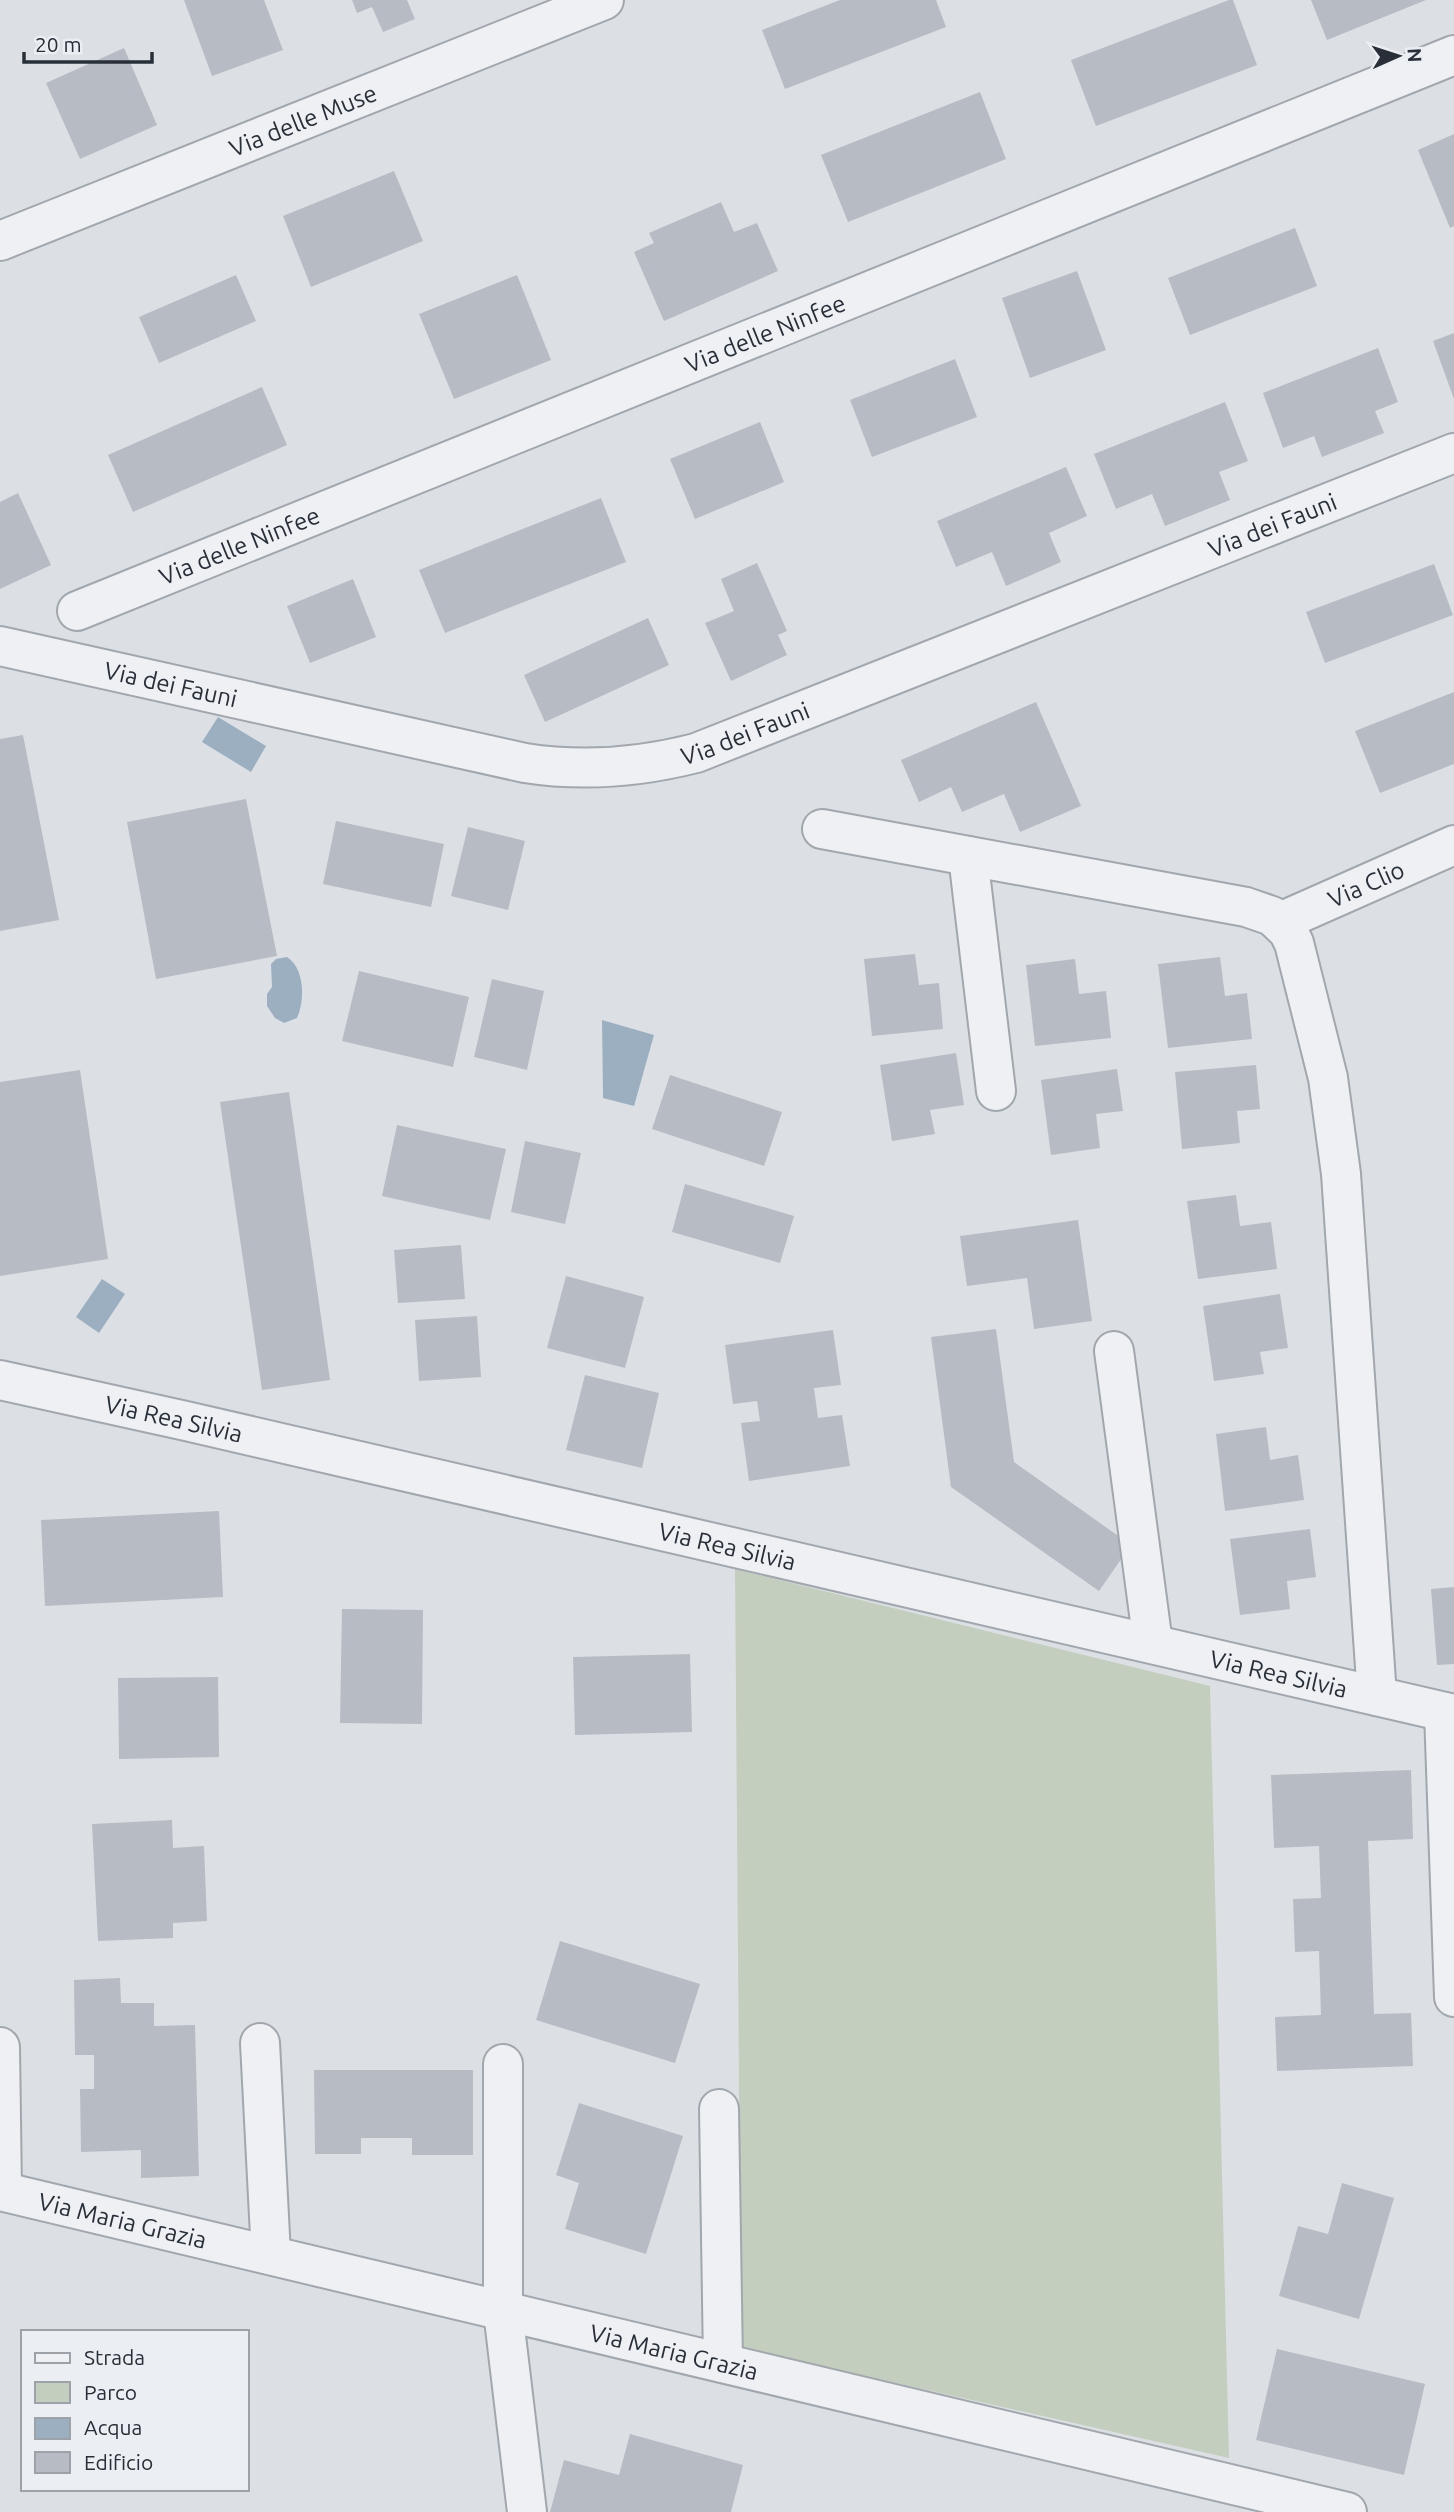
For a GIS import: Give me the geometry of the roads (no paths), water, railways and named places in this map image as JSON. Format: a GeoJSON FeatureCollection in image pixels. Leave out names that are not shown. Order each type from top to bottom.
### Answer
{"type":"FeatureCollection","features":[{"type":"Feature","properties":{"kind":"street","name":"Via delle Muse"},"geometry":{"type":"LineString","coordinates":[[0,241],[604,0]]}},
{"type":"Feature","properties":{"kind":"street","name":"Via delle Ninfee"},"geometry":{"type":"LineString","coordinates":[[77,611],[1454,55]]}},
{"type":"Feature","properties":{"kind":"street","name":"Via dei Fauni"},"geometry":{"type":"LineString","coordinates":[[0,646],[526,763],[581,767],[634,765],[696,753],[1454,453]]}},
{"type":"Feature","properties":{"kind":"street"},"geometry":{"type":"LineString","coordinates":[[822,828],[1245,907],[1272,916],[1288,931],[1300,959],[1322,1049],[1339,1151],[1377,1696]]}},
{"type":"Feature","properties":{"kind":"street","name":"Via Clio"},"geometry":{"type":"LineString","coordinates":[[1280,922],[1454,845]]}},
{"type":"Feature","properties":{"kind":"street"},"geometry":{"type":"LineString","coordinates":[[968,856],[996,1091]]}},
{"type":"Feature","properties":{"kind":"street"},"geometry":{"type":"LineString","coordinates":[[1114,1351],[1153,1644]]}},
{"type":"Feature","properties":{"kind":"street","name":"Via Rea Silvia"},"geometry":{"type":"LineString","coordinates":[[0,1381],[226,1430],[1449,1713]]}},
{"type":"Feature","properties":{"kind":"street"},"geometry":{"type":"LineString","coordinates":[[1449,1713],[1454,1997]]}},
{"type":"Feature","properties":{"kind":"street"},"geometry":{"type":"LineString","coordinates":[[260,2043],[271,2255]]}},
{"type":"Feature","properties":{"kind":"street"},"geometry":{"type":"LineString","coordinates":[[0,2047],[1,2191]]}},
{"type":"Feature","properties":{"kind":"street"},"geometry":{"type":"LineString","coordinates":[[503,2064],[503,2311],[527,2512]]}},
{"type":"Feature","properties":{"kind":"street"},"geometry":{"type":"LineString","coordinates":[[719,2109],[723,2363]]}},
{"type":"Feature","properties":{"kind":"street","name":"Via Maria Grazia"},"geometry":{"type":"LineString","coordinates":[[1,2191],[1347,2512]]}},
{"type":"Feature","properties":{"kind":"water"},"geometry":{"type":"Polygon","coordinates":[[[218,717],[266,746],[251,772],[202,742],[218,717]]]}},
{"type":"Feature","properties":{"kind":"water"},"geometry":{"type":"Polygon","coordinates":[[[287,957],[297,969],[302,994],[297,1018],[284,1023],[275,1018],[267,1006],[267,994],[272,987],[271,964],[276,959],[287,957]]]}},
{"type":"Feature","properties":{"kind":"water"},"geometry":{"type":"Polygon","coordinates":[[[602,1020],[654,1035],[634,1106],[603,1098],[602,1020]]]}},
{"type":"Feature","properties":{"kind":"water"},"geometry":{"type":"Polygon","coordinates":[[[102,1279],[125,1294],[99,1333],[76,1317],[102,1279]]]}}]}
